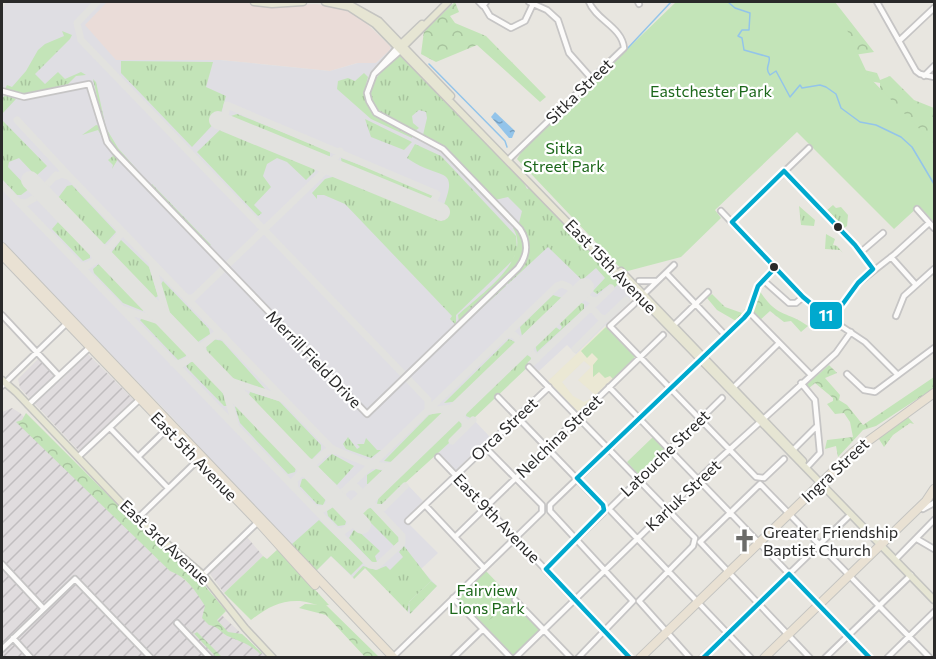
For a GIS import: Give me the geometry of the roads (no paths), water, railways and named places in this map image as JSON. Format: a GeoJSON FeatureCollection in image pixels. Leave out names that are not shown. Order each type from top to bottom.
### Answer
{"type":"FeatureCollection","features":[{"type":"Feature","properties":{"kind":"highway","name":"East 5th Avenue"},"geometry":{"type":"LineString","coordinates":[[2,247],[68,321],[87,350],[140,399],[260,520],[385,657]]}},
{"type":"Feature","properties":{"kind":"highway","name":"East 5th Avenue"},"geometry":{"type":"LineString","coordinates":[[2,255],[360,624],[395,656]]}},
{"type":"Feature","properties":{"kind":"highway","name":"Ingra Street"},"geometry":{"type":"LineString","coordinates":[[640,657],[729,573],[820,482],[871,437],[934,393]]}},
{"type":"Feature","properties":{"kind":"highway"},"geometry":{"type":"LineString","coordinates":[[764,657],[910,516],[934,489]]}},
{"type":"Feature","properties":{"kind":"main road"},"geometry":{"type":"LineString","coordinates":[[254,2],[272,4],[303,2]]}},
{"type":"Feature","properties":{"kind":"main road","name":"East 15th Avenue"},"geometry":{"type":"LineString","coordinates":[[325,2],[351,4],[375,18],[934,600]]}},
{"type":"Feature","properties":{"kind":"main road"},"geometry":{"type":"LineString","coordinates":[[401,47],[448,2]]}},
{"type":"Feature","properties":{"kind":"main road","name":"East 15th Avenue"},"geometry":{"type":"LineString","coordinates":[[509,159],[644,294],[702,357],[734,387],[762,420],[794,449],[820,482]]}},
{"type":"Feature","properties":{"kind":"main road","name":"East 3rd Avenue"},"geometry":{"type":"LineString","coordinates":[[3,383],[28,405],[137,519],[203,575],[270,656]]}},
{"type":"Feature","properties":{"kind":"street"},"geometry":{"type":"LineString","coordinates":[[479,2],[485,4],[490,16],[511,28],[525,21],[531,3],[547,10],[558,20],[569,53],[592,79]]}},
{"type":"Feature","properties":{"kind":"street","name":"Sitka Street"},"geometry":{"type":"LineString","coordinates":[[509,159],[624,48],[611,26],[594,13],[589,2]]}},
{"type":"Feature","properties":{"kind":"street"},"geometry":{"type":"LineString","coordinates":[[877,2],[916,71],[924,76],[934,77]]}},
{"type":"Feature","properties":{"kind":"street"},"geometry":{"type":"LineString","coordinates":[[899,41],[934,8]]}},
{"type":"Feature","properties":{"kind":"street","name":"Merrill Field Drive"},"geometry":{"type":"LineString","coordinates":[[2,91],[24,97],[89,84],[107,142],[114,152],[367,414],[518,268],[525,257],[527,248],[520,229],[443,148],[376,113],[367,93],[374,74],[401,47]]}},
{"type":"Feature","properties":{"kind":"street"},"geometry":{"type":"LineString","coordinates":[[924,76],[934,66]]}},
{"type":"Feature","properties":{"kind":"street"},"geometry":{"type":"LineString","coordinates":[[732,222],[809,148]]}},
{"type":"Feature","properties":{"kind":"street"},"geometry":{"type":"LineString","coordinates":[[784,171],[861,252],[873,269]]}},
{"type":"Feature","properties":{"kind":"street"},"geometry":{"type":"LineString","coordinates":[[917,209],[934,228]]}},
{"type":"Feature","properties":{"kind":"street"},"geometry":{"type":"LineString","coordinates":[[721,211],[803,297],[831,320],[865,342],[898,375]]}},
{"type":"Feature","properties":{"kind":"street"},"geometry":{"type":"LineString","coordinates":[[831,320],[858,283],[929,222]]}},
{"type":"Feature","properties":{"kind":"street"},"geometry":{"type":"LineString","coordinates":[[861,252],[883,233]]}},
{"type":"Feature","properties":{"kind":"street"},"geometry":{"type":"LineString","coordinates":[[891,257],[916,285]]}},
{"type":"Feature","properties":{"kind":"street"},"geometry":{"type":"LineString","coordinates":[[644,294],[674,265]]}},
{"type":"Feature","properties":{"kind":"street"},"geometry":{"type":"LineString","coordinates":[[690,657],[549,508],[577,478],[749,312],[755,291],[775,268]]}},
{"type":"Feature","properties":{"kind":"street"},"geometry":{"type":"LineString","coordinates":[[896,316],[904,296],[934,269]]}},
{"type":"Feature","properties":{"kind":"street"},"geometry":{"type":"LineString","coordinates":[[666,273],[725,335]]}},
{"type":"Feature","properties":{"kind":"street"},"geometry":{"type":"LineString","coordinates":[[763,280],[789,303],[796,303],[803,297]]}},
{"type":"Feature","properties":{"kind":"street"},"geometry":{"type":"LineString","coordinates":[[639,281],[658,281]]}},
{"type":"Feature","properties":{"kind":"street"},"geometry":{"type":"LineString","coordinates":[[674,325],[708,292]]}},
{"type":"Feature","properties":{"kind":"street"},"geometry":{"type":"LineString","coordinates":[[634,303],[610,326],[930,657]]}},
{"type":"Feature","properties":{"kind":"street"},"geometry":{"type":"LineString","coordinates":[[749,312],[810,374]]}},
{"type":"Feature","properties":{"kind":"street"},"geometry":{"type":"LineString","coordinates":[[2,315],[59,376]]}},
{"type":"Feature","properties":{"kind":"street"},"geometry":{"type":"LineString","coordinates":[[3,383],[68,321]]}},
{"type":"Feature","properties":{"kind":"street","name":"Karluk Street"},"geometry":{"type":"LineString","coordinates":[[513,657],[607,571],[637,539],[810,374],[836,353],[851,332]]}},
{"type":"Feature","properties":{"kind":"street","name":"Nelchina Street"},"geometry":{"type":"LineString","coordinates":[[455,537],[663,335]]}},
{"type":"Feature","properties":{"kind":"street"},"geometry":{"type":"LineString","coordinates":[[734,387],[779,343]]}},
{"type":"Feature","properties":{"kind":"street"},"geometry":{"type":"LineString","coordinates":[[847,374],[870,393],[875,392],[934,348]]}},
{"type":"Feature","properties":{"kind":"street"},"geometry":{"type":"LineString","coordinates":[[28,405],[87,350]]}},
{"type":"Feature","properties":{"kind":"street"},"geometry":{"type":"LineString","coordinates":[[529,367],[810,657]]}},
{"type":"Feature","properties":{"kind":"street"},"geometry":{"type":"LineString","coordinates":[[801,383],[813,396],[820,453],[808,466]]}},
{"type":"Feature","properties":{"kind":"street","name":"Orca Street"},"geometry":{"type":"LineString","coordinates":[[408,521],[549,387]]}},
{"type":"Feature","properties":{"kind":"street"},"geometry":{"type":"LineString","coordinates":[[609,387],[870,657]]}},
{"type":"Feature","properties":{"kind":"street"},"geometry":{"type":"LineString","coordinates":[[498,398],[751,657]]}},
{"type":"Feature","properties":{"kind":"street","name":"Latouche Street"},"geometry":{"type":"LineString","coordinates":[[546,569],[722,398]]}},
{"type":"Feature","properties":{"kind":"street"},"geometry":{"type":"LineString","coordinates":[[78,457],[140,399]]}},
{"type":"Feature","properties":{"kind":"street"},"geometry":{"type":"LineString","coordinates":[[794,449],[817,426]]}},
{"type":"Feature","properties":{"kind":"street"},"geometry":{"type":"LineString","coordinates":[[110,428],[168,488]]}},
{"type":"Feature","properties":{"kind":"street"},"geometry":{"type":"LineString","coordinates":[[138,457],[168,428]]}},
{"type":"Feature","properties":{"kind":"street"},"geometry":{"type":"LineString","coordinates":[[395,656],[543,509],[485,447]]}},
{"type":"Feature","properties":{"kind":"street","name":"East 9th Avenue"},"geometry":{"type":"LineString","coordinates":[[438,456],[630,657]]}},
{"type":"Feature","properties":{"kind":"street"},"geometry":{"type":"LineString","coordinates":[[578,657],[784,459]]}},
{"type":"Feature","properties":{"kind":"street"},"geometry":{"type":"LineString","coordinates":[[137,519],[198,460]]}},
{"type":"Feature","properties":{"kind":"street"},"geometry":{"type":"LineString","coordinates":[[910,516],[934,503]]}},
{"type":"Feature","properties":{"kind":"street"},"geometry":{"type":"LineString","coordinates":[[424,506],[484,568]]}},
{"type":"Feature","properties":{"kind":"street"},"geometry":{"type":"LineString","coordinates":[[702,657],[851,514]]}},
{"type":"Feature","properties":{"kind":"street"},"geometry":{"type":"LineString","coordinates":[[203,575],[260,520]]}},
{"type":"Feature","properties":{"kind":"street"},"geometry":{"type":"LineString","coordinates":[[895,560],[934,520]]}},
{"type":"Feature","properties":{"kind":"street"},"geometry":{"type":"LineString","coordinates":[[916,538],[934,549]]}},
{"type":"Feature","properties":{"kind":"street"},"geometry":{"type":"LineString","coordinates":[[2,564],[43,608]]}},
{"type":"Feature","properties":{"kind":"street"},"geometry":{"type":"LineString","coordinates":[[825,657],[911,575]]}},
{"type":"Feature","properties":{"kind":"street"},"geometry":{"type":"LineString","coordinates":[[2,649],[75,579],[151,657]]}},
{"type":"Feature","properties":{"kind":"street"},"geometry":{"type":"LineString","coordinates":[[453,598],[513,657]]}},
{"type":"Feature","properties":{"kind":"street"},"geometry":{"type":"LineString","coordinates":[[515,600],[571,657]]}},
{"type":"Feature","properties":{"kind":"street"},"geometry":{"type":"LineString","coordinates":[[887,657],[934,612]]}},
{"type":"Feature","properties":{"kind":"street"},"geometry":{"type":"LineString","coordinates":[[177,623],[210,657]]}},
{"type":"Feature","properties":{"kind":"street"},"geometry":{"type":"LineString","coordinates":[[453,657],[483,629]]}},
{"type":"Feature","properties":{"kind":"street"},"geometry":{"type":"LineString","coordinates":[[13,638],[31,657]]}},
{"type":"Feature","properties":{"kind":"water"},"geometry":{"type":"Polygon","coordinates":[[[495,112],[515,131],[512,138],[509,138],[491,117],[495,112]]]}},
{"type":"Feature","properties":{"kind":"waterway"},"geometry":{"type":"LineString","coordinates":[[557,116],[626,50],[671,2]]}},
{"type":"Feature","properties":{"kind":"waterway"},"geometry":{"type":"LineString","coordinates":[[728,2],[735,8],[750,13],[749,30],[742,30],[738,36],[742,38],[744,50],[769,57],[768,72],[770,75],[776,71],[790,97],[800,85],[802,88],[820,85],[826,87],[836,94],[841,108],[860,122],[876,125],[901,137],[912,147],[934,184]]}},
{"type":"Feature","properties":{"kind":"waterway"},"geometry":{"type":"LineString","coordinates":[[429,64],[505,141],[507,147]]}},
{"type":"Feature","properties":{"kind":"waterway"},"geometry":{"type":"LineString","coordinates":[[521,151],[554,119]]}},
{"type":"Feature","properties":{"kind":"place","name":"Greater Friendship Baptist Church"},"geometry":{"type":"Point","coordinates":[745,541]}},
{"type":"Feature","properties":{"kind":"park label","name":"Eastchester Park"},"geometry":{"type":"Point","coordinates":[711,91]}},
{"type":"Feature","properties":{"kind":"park label","name":"Sitka Street Park"},"geometry":{"type":"Point","coordinates":[564,157]}},
{"type":"Feature","properties":{"kind":"park label","name":"Fairview Lions Park"},"geometry":{"type":"Point","coordinates":[487,599]}}]}
